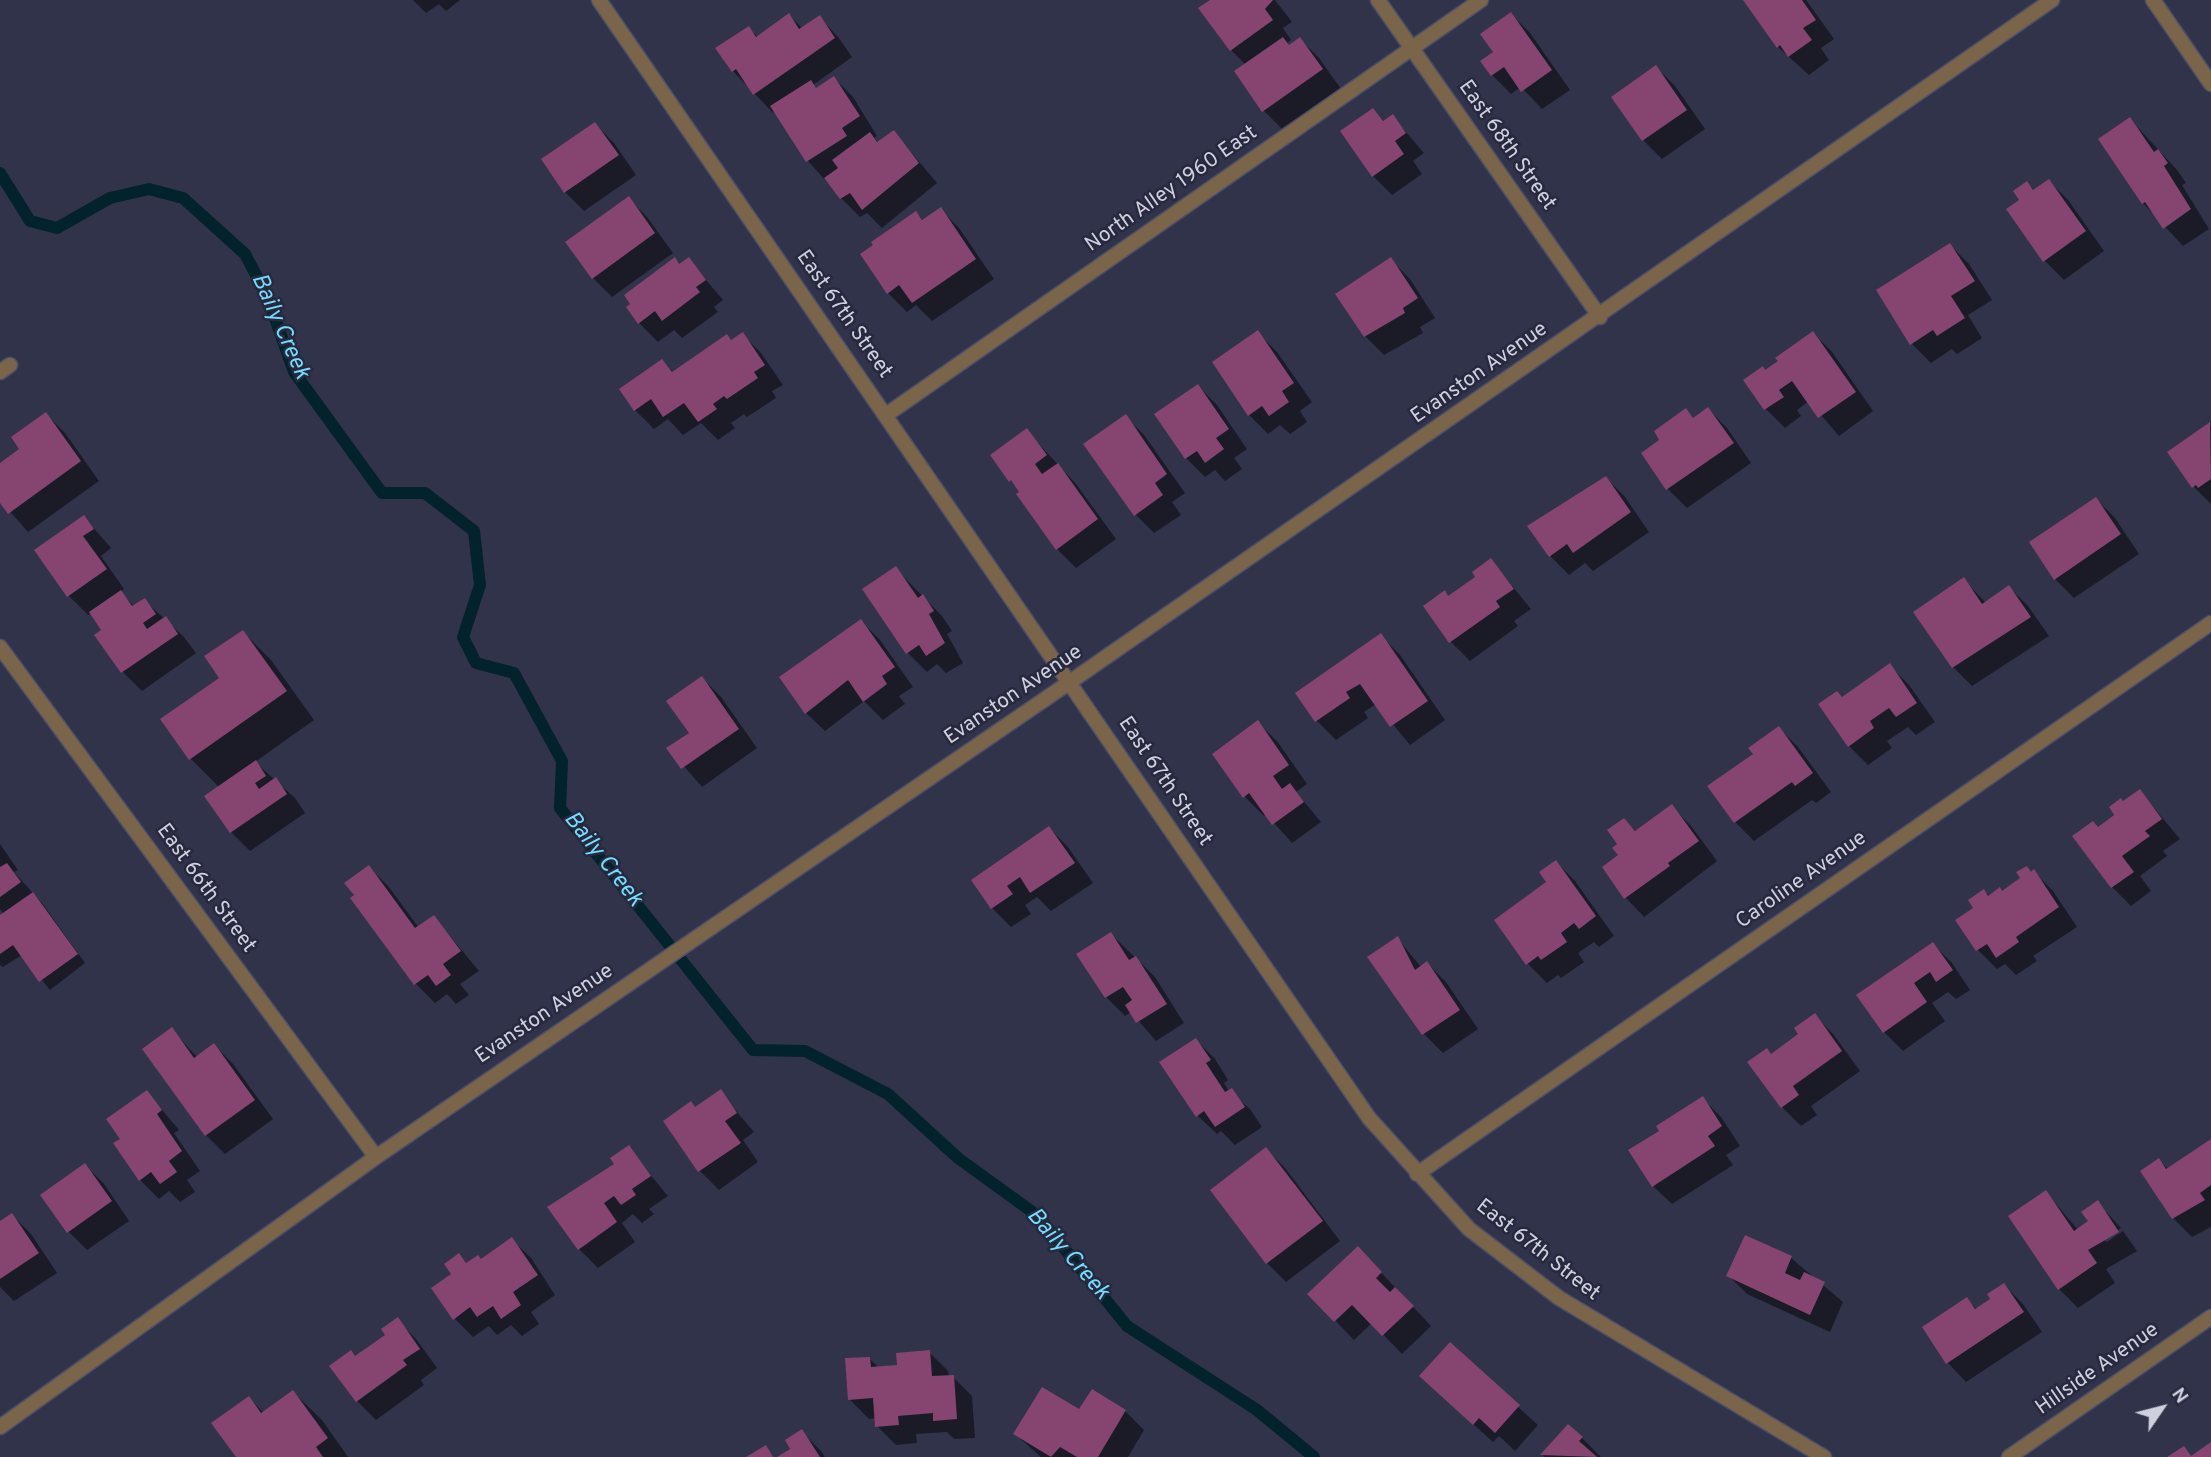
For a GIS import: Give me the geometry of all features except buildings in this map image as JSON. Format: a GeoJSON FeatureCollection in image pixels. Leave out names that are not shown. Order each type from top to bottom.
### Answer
{"type":"FeatureCollection","features":[{"type":"Feature","properties":{"kind":"street","name":"East 67th Street"},"geometry":{"type":"LineString","coordinates":[[599,0],[1369,1118],[1469,1229],[1559,1298],[1824,1457]]}},
{"type":"Feature","properties":{"kind":"street","name":"East 68th Street"},"geometry":{"type":"LineString","coordinates":[[1378,0],[1600,317]]}},
{"type":"Feature","properties":{"kind":"street","name":"North Alley 1960 East"},"geometry":{"type":"LineString","coordinates":[[886,415],[1481,0]]}},
{"type":"Feature","properties":{"kind":"street","name":"Evanston Avenue"},"geometry":{"type":"LineString","coordinates":[[0,1427],[376,1157],[1600,317],[2052,0]]}},
{"type":"Feature","properties":{"kind":"street"},"geometry":{"type":"LineString","coordinates":[[2153,0],[2211,84]]}},
{"type":"Feature","properties":{"kind":"street","name":"Caroline Avenue"},"geometry":{"type":"LineString","coordinates":[[1417,1174],[2211,624]]}},
{"type":"Feature","properties":{"kind":"street","name":"East 66th Street"},"geometry":{"type":"LineString","coordinates":[[0,647],[376,1157]]}},
{"type":"Feature","properties":{"kind":"street","name":"Hillside Avenue"},"geometry":{"type":"LineString","coordinates":[[2009,1457],[2211,1317]]}},
{"type":"Feature","properties":{"kind":"waterway","name":"Baily Creek"},"geometry":{"type":"LineString","coordinates":[[0,173],[30,221],[57,228],[110,198],[149,189],[183,198],[245,254],[268,298],[294,372],[382,493],[425,493],[474,531],[480,585],[463,637],[476,663],[514,673],[562,761],[560,808],[753,1050],[805,1051],[888,1094],[958,1158],[1038,1216],[1127,1326],[1257,1410],[1314,1457]]}}]}
